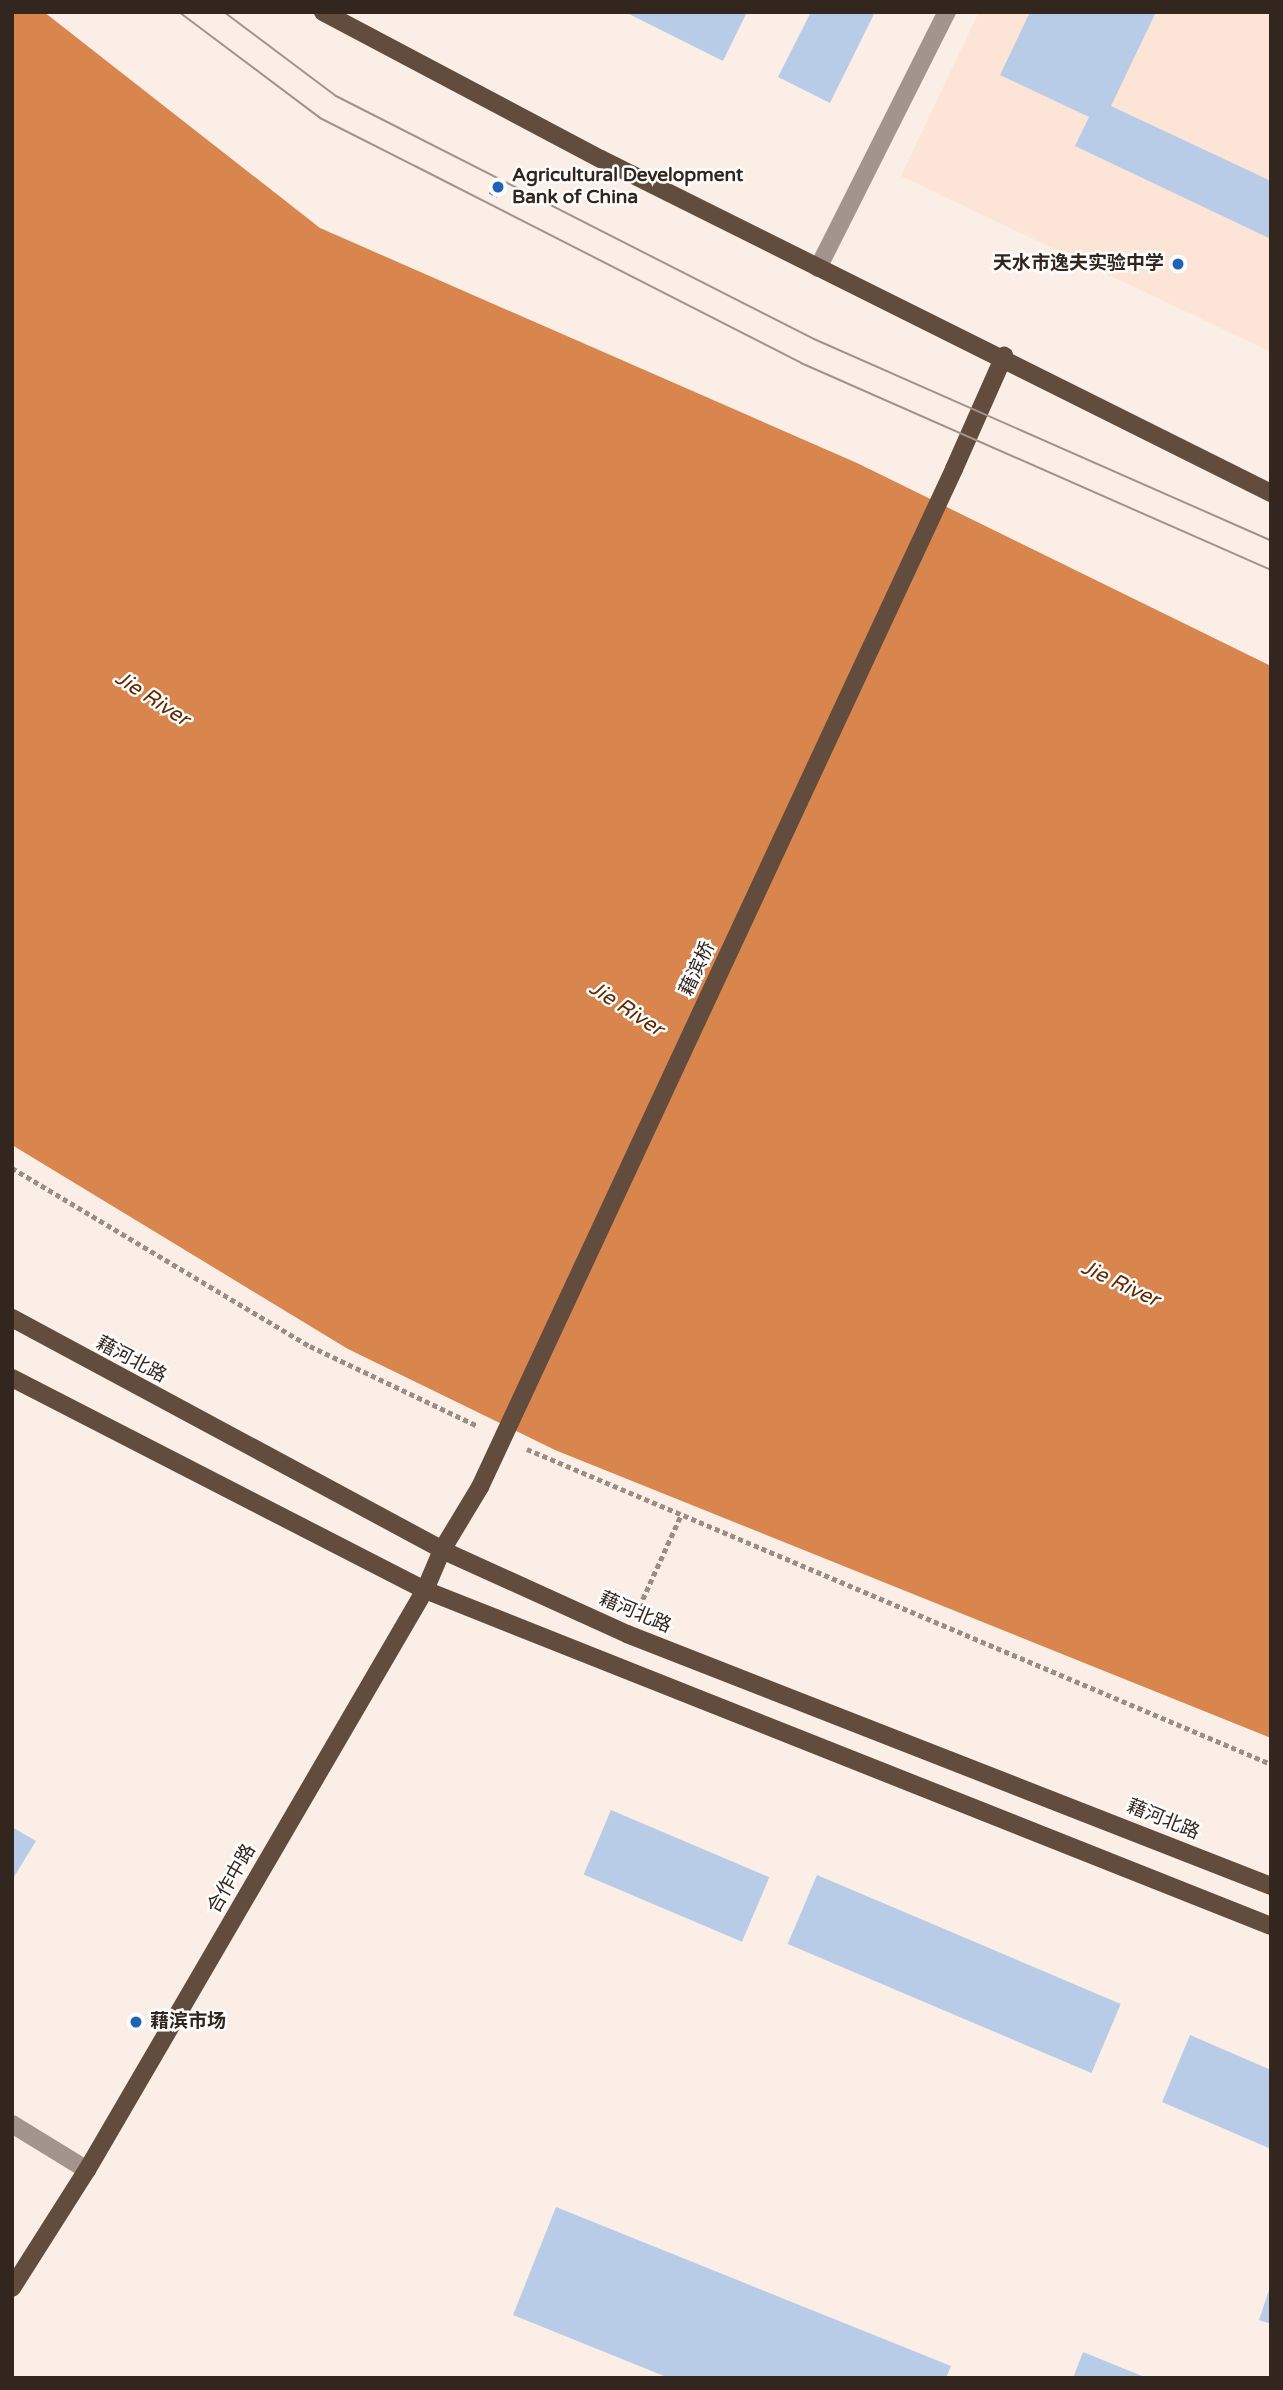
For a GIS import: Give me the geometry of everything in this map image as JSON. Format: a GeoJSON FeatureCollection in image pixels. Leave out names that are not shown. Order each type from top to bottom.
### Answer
{"type":"FeatureCollection","features":[{"type":"Feature","properties":{"kind":"main road"},"geometry":{"type":"LineString","coordinates":[[323,12],[818,268],[1004,356],[1271,493]]}},
{"type":"Feature","properties":{"kind":"main road","name":"藉滨桥"},"geometry":{"type":"LineString","coordinates":[[480,1487],[954,469],[1004,356]]}},
{"type":"Feature","properties":{"kind":"main road","name":"藉河北路"},"geometry":{"type":"LineString","coordinates":[[12,1318],[442,1550],[627,1634],[1271,1886]]}},
{"type":"Feature","properties":{"kind":"main road"},"geometry":{"type":"LineString","coordinates":[[12,1378],[425,1590],[1271,1926]]}},
{"type":"Feature","properties":{"kind":"main road","name":"合作中路"},"geometry":{"type":"LineString","coordinates":[[12,2288],[87,2170],[425,1590],[442,1550],[480,1487]]}},
{"type":"Feature","properties":{"kind":"street"},"geometry":{"type":"LineString","coordinates":[[818,268],[947,12]]}},
{"type":"Feature","properties":{"kind":"street"},"geometry":{"type":"LineString","coordinates":[[12,2124],[87,2170]]}},
{"type":"Feature","properties":{"kind":"path"},"geometry":{"type":"LineString","coordinates":[[490,191],[498,195]]}},
{"type":"Feature","properties":{"kind":"path"},"geometry":{"type":"LineString","coordinates":[[12,1168],[310,1346],[481,1427]]}},
{"type":"Feature","properties":{"kind":"path"},"geometry":{"type":"LineString","coordinates":[[517,1445],[1271,1764]]}},
{"type":"Feature","properties":{"kind":"path"},"geometry":{"type":"LineString","coordinates":[[627,1634],[681,1515]]}},
{"type":"Feature","properties":{"kind":"shaded area","name":"天水市逸夫实验中学"},"geometry":{"type":"Polygon","coordinates":[[[979,12],[1271,12],[1271,352],[901,176],[979,12]]]}},
{"type":"Feature","properties":{"kind":"water","name":"Jie River"},"geometry":{"type":"Polygon","coordinates":[[[12,12],[44,12],[320,228],[857,463],[1271,666],[1271,1738],[555,1450],[348,1349],[12,1145],[12,12]]]}},
{"type":"Feature","properties":{"kind":"building"},"geometry":{"type":"Polygon","coordinates":[[[625,12],[747,12],[723,61],[625,12]]]}},
{"type":"Feature","properties":{"kind":"building"},"geometry":{"type":"Polygon","coordinates":[[[811,12],[875,12],[830,103],[778,77],[811,12]]]}},
{"type":"Feature","properties":{"kind":"building"},"geometry":{"type":"Polygon","coordinates":[[[1030,12],[1156,12],[1111,106],[1271,181],[1271,239],[1075,146],[1089,117],[1000,75],[1030,12]]]}},
{"type":"Feature","properties":{"kind":"building"},"geometry":{"type":"Polygon","coordinates":[[[611,1810],[769,1877],[742,1942],[584,1874],[611,1810]]]}},
{"type":"Feature","properties":{"kind":"building"},"geometry":{"type":"Polygon","coordinates":[[[12,1827],[36,1841],[12,1880],[12,1827]]]}},
{"type":"Feature","properties":{"kind":"building"},"geometry":{"type":"Polygon","coordinates":[[[817,1875],[1121,2004],[1091,2073],[788,1944],[817,1875]]]}},
{"type":"Feature","properties":{"kind":"building"},"geometry":{"type":"Polygon","coordinates":[[[1190,2035],[1271,2070],[1271,2149],[1162,2102],[1190,2035]]]}},
{"type":"Feature","properties":{"kind":"building"},"geometry":{"type":"Polygon","coordinates":[[[556,2207],[951,2366],[946,2378],[669,2378],[513,2315],[556,2207]]]}},
{"type":"Feature","properties":{"kind":"building"},"geometry":{"type":"Polygon","coordinates":[[[1271,2287],[1271,2324],[1259,2320],[1271,2287]]]}},
{"type":"Feature","properties":{"kind":"building"},"geometry":{"type":"Polygon","coordinates":[[[1083,2352],[1147,2378],[1073,2378],[1083,2352]]]}},
{"type":"Feature","properties":{"kind":"tram line"},"geometry":{"type":"LineString","coordinates":[[179,12],[320,118],[801,363],[1271,570]]}},
{"type":"Feature","properties":{"kind":"tram line"},"geometry":{"type":"LineString","coordinates":[[224,12],[336,96],[814,339],[1271,541]]}},
{"type":"Feature","properties":{"kind":"place","name":"Agricultural Development Bank of China"},"geometry":{"type":"Point","coordinates":[498,187]}},
{"type":"Feature","properties":{"kind":"place","name":"天水市逸夫实验中学"},"geometry":{"type":"Point","coordinates":[1178,264]}},
{"type":"Feature","properties":{"kind":"place","name":"藉滨市场"},"geometry":{"type":"Point","coordinates":[136,2022]}}]}
